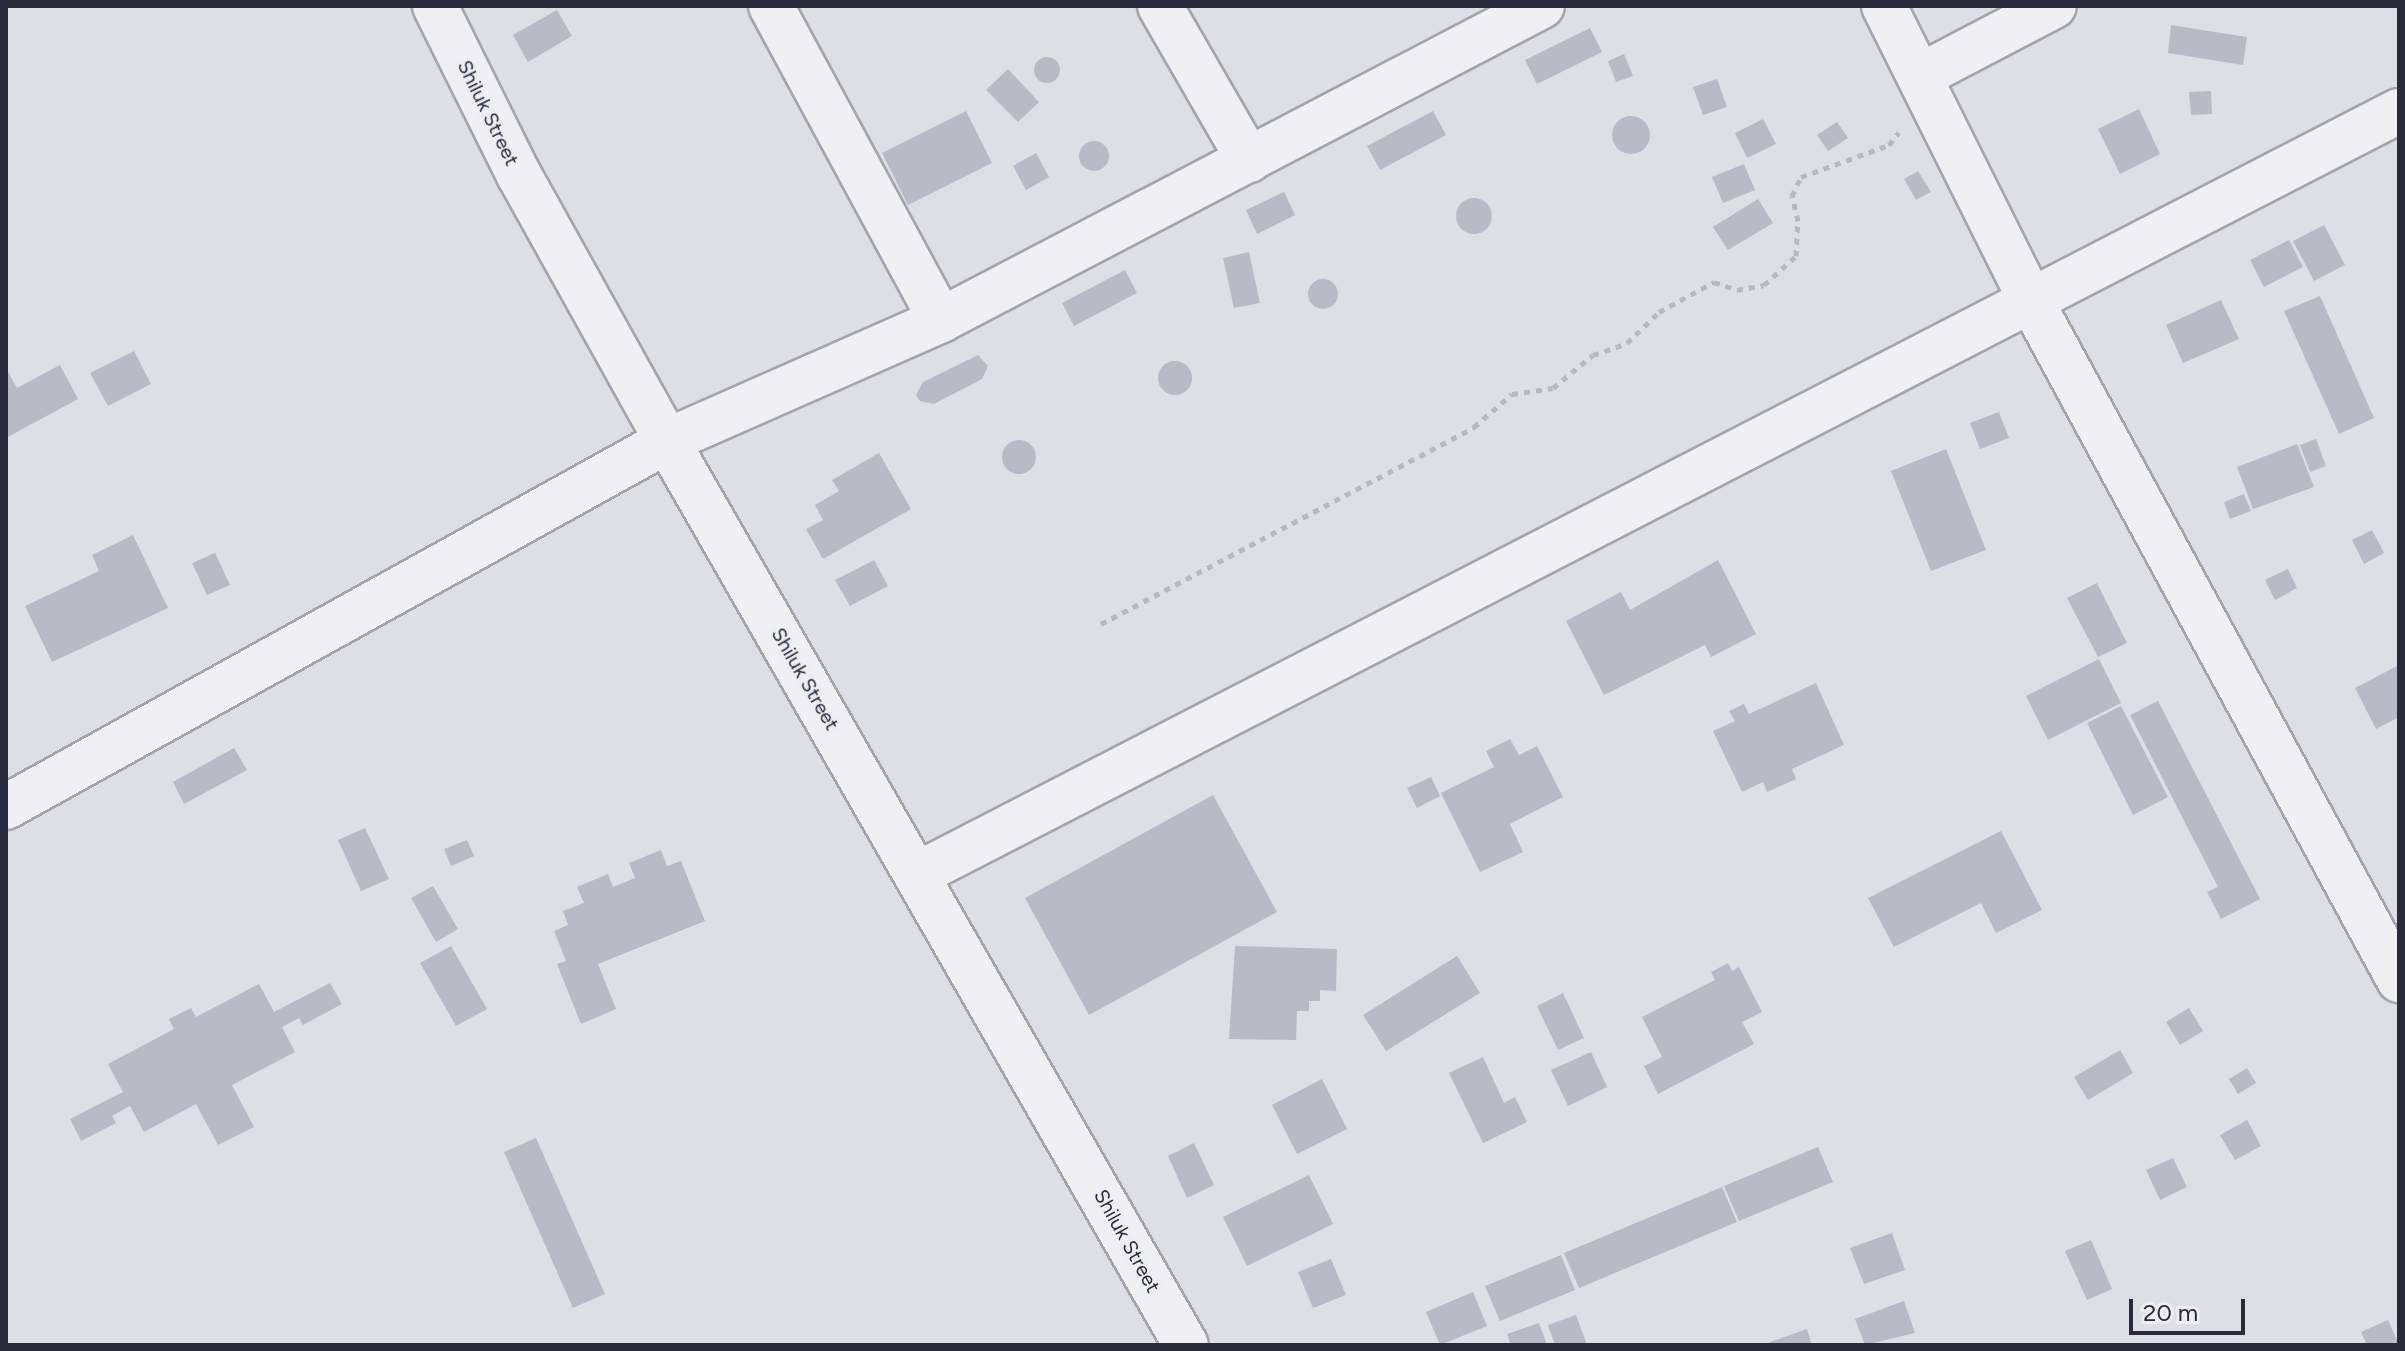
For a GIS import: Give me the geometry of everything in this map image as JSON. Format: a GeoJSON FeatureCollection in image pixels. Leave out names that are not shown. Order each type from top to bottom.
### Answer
{"type":"FeatureCollection","features":[{"type":"Feature","properties":{"kind":"street","name":"Shiluk Street"},"geometry":{"type":"LineString","coordinates":[[435,6],[519,175],[667,441],[1186,1345]]}},
{"type":"Feature","properties":{"kind":"street"},"geometry":{"type":"LineString","coordinates":[[771,6],[941,320]]}},
{"type":"Feature","properties":{"kind":"street"},"geometry":{"type":"LineString","coordinates":[[1160,6],[1249,160]]}},
{"type":"Feature","properties":{"kind":"street"},"geometry":{"type":"LineString","coordinates":[[6,807],[667,441],[941,320],[1542,6]]}},
{"type":"Feature","properties":{"kind":"street"},"geometry":{"type":"LineString","coordinates":[[1884,6],[2029,297],[2399,980]]}},
{"type":"Feature","properties":{"kind":"street"},"geometry":{"type":"LineString","coordinates":[[1919,73],[2054,6]]}},
{"type":"Feature","properties":{"kind":"street"},"geometry":{"type":"LineString","coordinates":[[918,874],[2029,297],[2399,111]]}},
{"type":"Feature","properties":{"kind":"path"},"geometry":{"type":"LineString","coordinates":[[1101,624],[1474,427],[1512,394],[1553,388],[1593,355],[1627,343],[1659,312],[1714,282],[1737,290],[1764,285],[1796,256],[1798,221],[1792,196],[1801,177],[1889,145],[1906,122],[1919,73]]}},
{"type":"Feature","properties":{"kind":"building"},"geometry":{"type":"Polygon","coordinates":[[[557,10],[572,36],[528,62],[513,35],[557,10]]]}},
{"type":"Feature","properties":{"kind":"building"},"geometry":{"type":"Polygon","coordinates":[[[2171,25],[2247,37],[2243,65],[2168,53],[2171,25]]]}},
{"type":"Feature","properties":{"kind":"building"},"geometry":{"type":"Polygon","coordinates":[[[1590,28],[1602,52],[1537,84],[1525,60],[1590,28]]]}},
{"type":"Feature","properties":{"kind":"building"},"geometry":{"type":"Polygon","coordinates":[[[1624,54],[1633,76],[1616,82],[1608,61],[1624,54]]]}},
{"type":"Feature","properties":{"kind":"building"},"geometry":{"type":"Polygon","coordinates":[[[1047,57],[1056,61],[1060,70],[1056,79],[1047,83],[1038,79],[1034,70],[1038,61],[1047,57]]]}},
{"type":"Feature","properties":{"kind":"building"},"geometry":{"type":"Polygon","coordinates":[[[1008,69],[1039,102],[1018,122],[986,90],[1008,69]]]}},
{"type":"Feature","properties":{"kind":"building"},"geometry":{"type":"Polygon","coordinates":[[[1717,79],[1727,107],[1703,115],[1693,87],[1717,79]]]}},
{"type":"Feature","properties":{"kind":"building"},"geometry":{"type":"Polygon","coordinates":[[[2211,91],[2212,114],[2191,115],[2189,92],[2211,91]]]}},
{"type":"Feature","properties":{"kind":"building"},"geometry":{"type":"Polygon","coordinates":[[[2139,109],[2160,154],[2120,174],[2098,129],[2139,109]]]}},
{"type":"Feature","properties":{"kind":"building"},"geometry":{"type":"Polygon","coordinates":[[[966,111],[992,163],[908,205],[882,153],[966,111]]]}},
{"type":"Feature","properties":{"kind":"building"},"geometry":{"type":"Polygon","coordinates":[[[1433,111],[1446,135],[1380,170],[1367,146],[1433,111]]]}},
{"type":"Feature","properties":{"kind":"building"},"geometry":{"type":"Polygon","coordinates":[[[1631,116],[1645,121],[1650,135],[1645,149],[1631,154],[1617,149],[1612,135],[1617,121],[1631,116]]]}},
{"type":"Feature","properties":{"kind":"building"},"geometry":{"type":"Polygon","coordinates":[[[1763,119],[1776,144],[1747,158],[1735,133],[1763,119]]]}},
{"type":"Feature","properties":{"kind":"building"},"geometry":{"type":"Polygon","coordinates":[[[1837,122],[1848,138],[1828,151],[1817,135],[1837,122]]]}},
{"type":"Feature","properties":{"kind":"building"},"geometry":{"type":"Polygon","coordinates":[[[1094,141],[1100,142],[1108,150],[1108,162],[1100,170],[1094,171],[1088,170],[1080,162],[1079,156],[1080,150],[1088,142],[1094,141]]]}},
{"type":"Feature","properties":{"kind":"building"},"geometry":{"type":"Polygon","coordinates":[[[1036,153],[1049,177],[1026,190],[1013,166],[1036,153]]]}},
{"type":"Feature","properties":{"kind":"building"},"geometry":{"type":"Polygon","coordinates":[[[1744,164],[1755,190],[1723,203],[1712,177],[1744,164]]]}},
{"type":"Feature","properties":{"kind":"building"},"geometry":{"type":"Polygon","coordinates":[[[1918,171],[1931,192],[1916,200],[1904,179],[1918,171]]]}},
{"type":"Feature","properties":{"kind":"building"},"geometry":{"type":"Polygon","coordinates":[[[1284,192],[1295,215],[1257,234],[1246,210],[1284,192]]]}},
{"type":"Feature","properties":{"kind":"building"},"geometry":{"type":"Polygon","coordinates":[[[1474,198],[1487,203],[1492,216],[1487,229],[1474,234],[1461,229],[1456,216],[1461,203],[1474,198]]]}},
{"type":"Feature","properties":{"kind":"building"},"geometry":{"type":"Polygon","coordinates":[[[1758,199],[1773,223],[1728,250],[1713,227],[1758,199]]]}},
{"type":"Feature","properties":{"kind":"building"},"geometry":{"type":"Polygon","coordinates":[[[2324,225],[2345,265],[2314,281],[2293,241],[2324,225]]]}},
{"type":"Feature","properties":{"kind":"building"},"geometry":{"type":"Polygon","coordinates":[[[2289,240],[2303,267],[2264,287],[2250,260],[2289,240]]]}},
{"type":"Feature","properties":{"kind":"building"},"geometry":{"type":"Polygon","coordinates":[[[1249,252],[1260,303],[1234,308],[1223,258],[1249,252]]]}},
{"type":"Feature","properties":{"kind":"building"},"geometry":{"type":"Polygon","coordinates":[[[1125,270],[1137,293],[1074,326],[1062,303],[1125,270]]]}},
{"type":"Feature","properties":{"kind":"building"},"geometry":{"type":"Polygon","coordinates":[[[1323,279],[1334,283],[1338,294],[1334,305],[1323,309],[1312,305],[1308,294],[1312,283],[1323,279]]]}},
{"type":"Feature","properties":{"kind":"building"},"geometry":{"type":"Polygon","coordinates":[[[2320,296],[2374,418],[2339,434],[2284,311],[2320,296]]]}},
{"type":"Feature","properties":{"kind":"building"},"geometry":{"type":"Polygon","coordinates":[[[2221,300],[2239,339],[2183,363],[2166,325],[2221,300]]]}},
{"type":"Feature","properties":{"kind":"building"},"geometry":{"type":"Polygon","coordinates":[[[134,351],[151,384],[108,406],[90,373],[134,351]]]}},
{"type":"Feature","properties":{"kind":"building"},"geometry":{"type":"Polygon","coordinates":[[[978,355],[988,366],[982,379],[934,404],[920,401],[916,395],[923,382],[978,355]]]}},
{"type":"Feature","properties":{"kind":"building"},"geometry":{"type":"Polygon","coordinates":[[[1175,361],[1187,366],[1192,378],[1187,390],[1175,395],[1163,390],[1158,378],[1163,366],[1175,361]]]}},
{"type":"Feature","properties":{"kind":"building"},"geometry":{"type":"Polygon","coordinates":[[[60,365],[78,399],[6,438],[6,368],[17,388],[60,365]]]}},
{"type":"Feature","properties":{"kind":"building"},"geometry":{"type":"Polygon","coordinates":[[[1999,412],[2009,438],[1980,449],[1970,423],[1999,412]]]}},
{"type":"Feature","properties":{"kind":"building"},"geometry":{"type":"Polygon","coordinates":[[[2316,439],[2326,466],[2310,472],[2300,445],[2316,439]]]}},
{"type":"Feature","properties":{"kind":"building"},"geometry":{"type":"Polygon","coordinates":[[[1019,440],[1031,445],[1036,457],[1031,469],[1019,474],[1007,469],[1002,457],[1007,445],[1019,440]]]}},
{"type":"Feature","properties":{"kind":"building"},"geometry":{"type":"Polygon","coordinates":[[[2297,444],[2314,487],[2253,509],[2237,467],[2297,444]]]}},
{"type":"Feature","properties":{"kind":"building"},"geometry":{"type":"Polygon","coordinates":[[[1946,449],[1986,550],[1931,571],[1891,471],[1946,449]]]}},
{"type":"Feature","properties":{"kind":"building"},"geometry":{"type":"Polygon","coordinates":[[[879,453],[911,509],[823,559],[806,529],[823,520],[815,505],[839,491],[832,480],[879,453]]]}},
{"type":"Feature","properties":{"kind":"building"},"geometry":{"type":"Polygon","coordinates":[[[2244,494],[2251,511],[2230,519],[2224,502],[2244,494]]]}},
{"type":"Feature","properties":{"kind":"building"},"geometry":{"type":"Polygon","coordinates":[[[2372,530],[2384,553],[2364,564],[2352,540],[2372,530]]]}},
{"type":"Feature","properties":{"kind":"building"},"geometry":{"type":"Polygon","coordinates":[[[133,535],[168,608],[52,662],[25,606],[99,571],[92,555],[133,535]]]}},
{"type":"Feature","properties":{"kind":"building"},"geometry":{"type":"Polygon","coordinates":[[[215,553],[230,585],[207,595],[192,563],[215,553]]]}},
{"type":"Feature","properties":{"kind":"building"},"geometry":{"type":"Polygon","coordinates":[[[874,560],[888,586],[850,606],[835,580],[874,560]]]}},
{"type":"Feature","properties":{"kind":"building"},"geometry":{"type":"Polygon","coordinates":[[[1718,560],[1756,634],[1711,657],[1705,645],[1604,695],[1566,621],[1621,592],[1630,610],[1718,560]]]}},
{"type":"Feature","properties":{"kind":"building"},"geometry":{"type":"Polygon","coordinates":[[[2288,569],[2297,588],[2275,600],[2265,580],[2288,569]]]}},
{"type":"Feature","properties":{"kind":"building"},"geometry":{"type":"Polygon","coordinates":[[[2097,583],[2127,643],[2098,657],[2067,598],[2097,583]]]}},
{"type":"Feature","properties":{"kind":"building"},"geometry":{"type":"Polygon","coordinates":[[[2099,659],[2121,703],[2048,740],[2026,696],[2099,659]]]}},
{"type":"Feature","properties":{"kind":"building"},"geometry":{"type":"Polygon","coordinates":[[[2399,665],[2399,717],[2376,729],[2355,688],[2399,665]]]}},
{"type":"Feature","properties":{"kind":"building"},"geometry":{"type":"Polygon","coordinates":[[[1816,683],[1844,745],[1792,769],[1796,779],[1767,792],[1763,782],[1742,792],[1713,731],[1735,721],[1729,711],[1744,704],[1749,714],[1816,683]]]}},
{"type":"Feature","properties":{"kind":"building"},"geometry":{"type":"Polygon","coordinates":[[[2158,701],[2260,899],[2221,919],[2207,892],[2218,887],[2130,715],[2158,701]]]}},
{"type":"Feature","properties":{"kind":"building"},"geometry":{"type":"Polygon","coordinates":[[[2121,706],[2168,797],[2133,815],[2087,723],[2121,706]]]}},
{"type":"Feature","properties":{"kind":"building"},"geometry":{"type":"Polygon","coordinates":[[[1510,739],[1519,755],[1537,746],[1563,797],[1510,824],[1523,852],[1480,872],[1441,793],[1494,767],[1486,751],[1510,739]]]}},
{"type":"Feature","properties":{"kind":"building"},"geometry":{"type":"Polygon","coordinates":[[[234,748],[247,770],[184,804],[173,782],[234,748]]]}},
{"type":"Feature","properties":{"kind":"building"},"geometry":{"type":"Polygon","coordinates":[[[1431,777],[1440,796],[1417,808],[1407,788],[1431,777]]]}},
{"type":"Feature","properties":{"kind":"building"},"geometry":{"type":"Polygon","coordinates":[[[1213,795],[1277,912],[1089,1015],[1025,898],[1213,795]]]}},
{"type":"Feature","properties":{"kind":"building"},"geometry":{"type":"Polygon","coordinates":[[[365,828],[389,879],[361,891],[338,840],[365,828]]]}},
{"type":"Feature","properties":{"kind":"building"},"geometry":{"type":"Polygon","coordinates":[[[2001,831],[2042,910],[1996,933],[1981,903],[1894,947],[1868,898],[2001,831]]]}},
{"type":"Feature","properties":{"kind":"building"},"geometry":{"type":"Polygon","coordinates":[[[467,840],[474,856],[451,866],[444,849],[467,840]]]}},
{"type":"Feature","properties":{"kind":"building"},"geometry":{"type":"Polygon","coordinates":[[[661,850],[667,866],[681,861],[705,921],[598,964],[616,1009],[581,1024],[557,964],[566,961],[554,931],[568,925],[563,911],[584,903],[577,887],[608,874],[613,887],[635,878],[629,863],[661,850]]]}},
{"type":"Feature","properties":{"kind":"building"},"geometry":{"type":"Polygon","coordinates":[[[433,886],[458,929],[436,942],[411,898],[433,886]]]}},
{"type":"Feature","properties":{"kind":"building"},"geometry":{"type":"Polygon","coordinates":[[[451,946],[487,1009],[456,1026],[420,963],[451,946]]]}},
{"type":"Feature","properties":{"kind":"building"},"geometry":{"type":"Polygon","coordinates":[[[1235,946],[1337,949],[1336,991],[1320,990],[1320,1001],[1309,1001],[1309,1011],[1297,1011],[1296,1040],[1229,1039],[1235,946]]]}},
{"type":"Feature","properties":{"kind":"building"},"geometry":{"type":"Polygon","coordinates":[[[1457,956],[1480,993],[1386,1051],[1363,1015],[1457,956]]]}},
{"type":"Feature","properties":{"kind":"building"},"geometry":{"type":"Polygon","coordinates":[[[1728,963],[1732,971],[1739,967],[1762,1012],[1742,1022],[1754,1044],[1658,1094],[1644,1066],[1662,1057],[1642,1017],[1715,980],[1711,972],[1728,963]]]}},
{"type":"Feature","properties":{"kind":"building"},"geometry":{"type":"Polygon","coordinates":[[[330,983],[342,1004],[303,1025],[299,1018],[282,1027],[295,1052],[232,1085],[254,1127],[218,1145],[196,1104],[144,1132],[130,1106],[112,1116],[116,1123],[81,1141],[70,1119],[123,1092],[108,1064],[174,1029],[169,1019],[191,1008],[196,1017],[259,984],[274,1012],[330,983]]]}},
{"type":"Feature","properties":{"kind":"building"},"geometry":{"type":"Polygon","coordinates":[[[1563,993],[1584,1038],[1558,1050],[1537,1006],[1563,993]]]}},
{"type":"Feature","properties":{"kind":"building"},"geometry":{"type":"Polygon","coordinates":[[[2189,1008],[2203,1031],[2180,1045],[2166,1022],[2189,1008]]]}},
{"type":"Feature","properties":{"kind":"building"},"geometry":{"type":"Polygon","coordinates":[[[2120,1050],[2133,1073],[2088,1100],[2074,1077],[2120,1050]]]}},
{"type":"Feature","properties":{"kind":"building"},"geometry":{"type":"Polygon","coordinates":[[[1591,1052],[1607,1087],[1568,1106],[1551,1070],[1591,1052]]]}},
{"type":"Feature","properties":{"kind":"building"},"geometry":{"type":"Polygon","coordinates":[[[1483,1057],[1504,1103],[1515,1097],[1527,1122],[1483,1143],[1449,1073],[1483,1057]]]}},
{"type":"Feature","properties":{"kind":"building"},"geometry":{"type":"Polygon","coordinates":[[[2247,1068],[2256,1083],[2238,1094],[2229,1079],[2247,1068]]]}},
{"type":"Feature","properties":{"kind":"building"},"geometry":{"type":"Polygon","coordinates":[[[1322,1079],[1347,1129],[1297,1154],[1272,1105],[1322,1079]]]}},
{"type":"Feature","properties":{"kind":"building"},"geometry":{"type":"Polygon","coordinates":[[[2247,1120],[2261,1146],[2235,1160],[2220,1135],[2247,1120]]]}},
{"type":"Feature","properties":{"kind":"building"},"geometry":{"type":"Polygon","coordinates":[[[536,1138],[605,1294],[573,1308],[504,1152],[536,1138]]]}},
{"type":"Feature","properties":{"kind":"building"},"geometry":{"type":"Polygon","coordinates":[[[1194,1143],[1214,1185],[1187,1198],[1168,1156],[1194,1143]]]}},
{"type":"Feature","properties":{"kind":"building"},"geometry":{"type":"Polygon","coordinates":[[[1818,1147],[1833,1182],[1739,1221],[1724,1186],[1818,1147]]]}},
{"type":"Feature","properties":{"kind":"building"},"geometry":{"type":"Polygon","coordinates":[[[2173,1158],[2187,1187],[2160,1200],[2146,1170],[2173,1158]]]}},
{"type":"Feature","properties":{"kind":"building"},"geometry":{"type":"Polygon","coordinates":[[[1309,1175],[1333,1224],[1247,1266],[1223,1217],[1309,1175]]]}},
{"type":"Feature","properties":{"kind":"building"},"geometry":{"type":"Polygon","coordinates":[[[1722,1187],[1737,1222],[1579,1288],[1564,1253],[1722,1187]]]}},
{"type":"Feature","properties":{"kind":"building"},"geometry":{"type":"Polygon","coordinates":[[[1892,1233],[1905,1270],[1864,1284],[1850,1248],[1892,1233]]]}},
{"type":"Feature","properties":{"kind":"building"},"geometry":{"type":"Polygon","coordinates":[[[2091,1240],[2112,1289],[2087,1300],[2065,1251],[2091,1240]]]}},
{"type":"Feature","properties":{"kind":"building"},"geometry":{"type":"Polygon","coordinates":[[[1561,1255],[1575,1290],[1500,1321],[1485,1286],[1561,1255]]]}},
{"type":"Feature","properties":{"kind":"building"},"geometry":{"type":"Polygon","coordinates":[[[1331,1259],[1346,1295],[1313,1308],[1298,1272],[1331,1259]]]}},
{"type":"Feature","properties":{"kind":"building"},"geometry":{"type":"Polygon","coordinates":[[[1473,1292],[1487,1326],[1440,1345],[1426,1312],[1473,1292]]]}},
{"type":"Feature","properties":{"kind":"building"},"geometry":{"type":"Polygon","coordinates":[[[1904,1301],[1915,1333],[1865,1345],[1855,1319],[1904,1301]]]}},
{"type":"Feature","properties":{"kind":"building"},"geometry":{"type":"Polygon","coordinates":[[[1576,1315],[1587,1345],[1555,1345],[1548,1325],[1576,1315]]]}},
{"type":"Feature","properties":{"kind":"building"},"geometry":{"type":"Polygon","coordinates":[[[2388,1320],[2399,1345],[2367,1345],[2361,1332],[2388,1320]]]}},
{"type":"Feature","properties":{"kind":"building"},"geometry":{"type":"Polygon","coordinates":[[[1539,1323],[1547,1345],[1511,1345],[1507,1334],[1539,1323]]]}},
{"type":"Feature","properties":{"kind":"building"},"geometry":{"type":"Polygon","coordinates":[[[1807,1329],[1812,1345],[1762,1345],[1807,1329]]]}}]}
